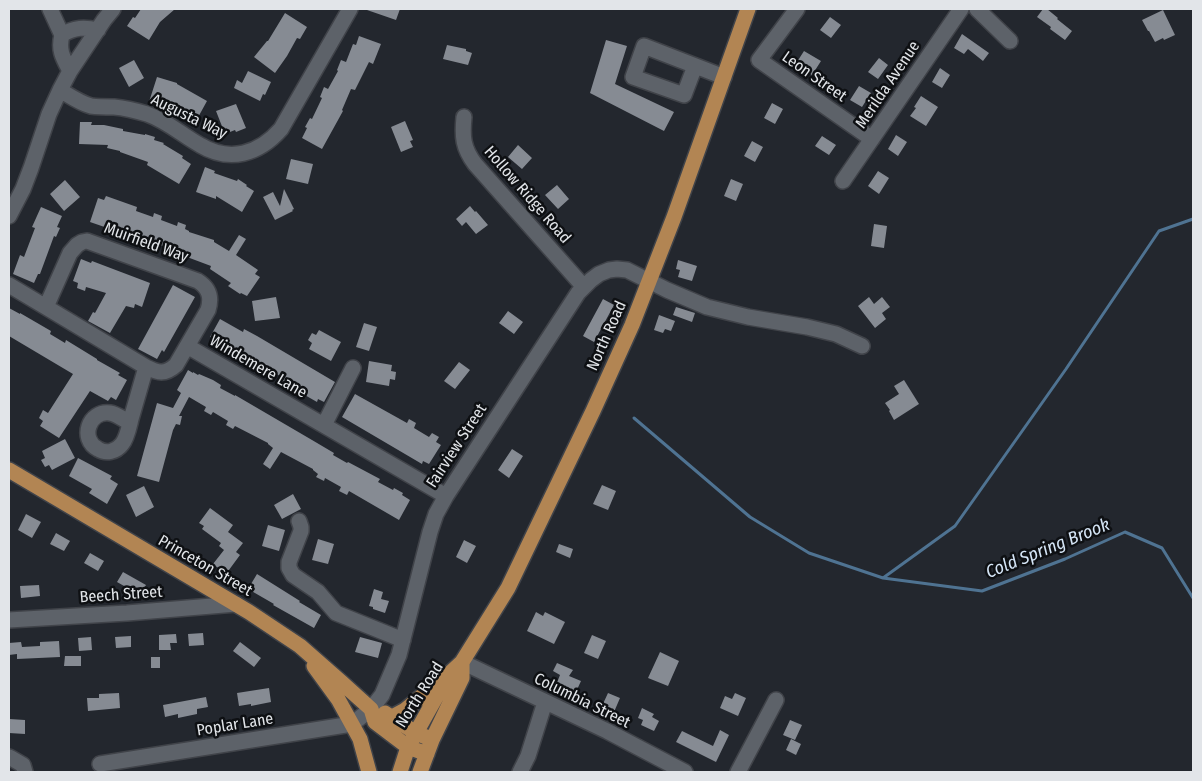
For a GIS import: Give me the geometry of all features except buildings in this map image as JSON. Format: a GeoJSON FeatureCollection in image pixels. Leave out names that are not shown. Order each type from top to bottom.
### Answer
{"type":"FeatureCollection","features":[{"type":"Feature","properties":{"kind":"main road","name":"North Road"},"geometry":{"type":"LineString","coordinates":[[408,746],[449,674],[462,662],[508,588],[593,411],[632,326],[674,217],[748,9]]}},
{"type":"Feature","properties":{"kind":"main road","name":"Princeton Street"},"geometry":{"type":"LineString","coordinates":[[9,470],[236,604],[300,646],[371,709],[375,722],[408,746],[429,747]]}},
{"type":"Feature","properties":{"kind":"main road"},"geometry":{"type":"LineString","coordinates":[[300,646],[338,699],[352,724],[360,739],[369,772]]}},
{"type":"Feature","properties":{"kind":"main road","name":"North Road"},"geometry":{"type":"LineString","coordinates":[[429,747],[462,678],[462,662]]}},
{"type":"Feature","properties":{"kind":"main road"},"geometry":{"type":"LineString","coordinates":[[392,717],[405,710],[449,674]]}},
{"type":"Feature","properties":{"kind":"main road","name":"Princeton Street"},"geometry":{"type":"LineString","coordinates":[[371,709],[383,711],[416,733],[429,747]]}},
{"type":"Feature","properties":{"kind":"main road"},"geometry":{"type":"LineString","coordinates":[[400,772],[408,746]]}},
{"type":"Feature","properties":{"kind":"main road"},"geometry":{"type":"LineString","coordinates":[[420,772],[429,747]]}},
{"type":"Feature","properties":{"kind":"street"},"geometry":{"type":"LineString","coordinates":[[50,9],[62,35],[60,43],[61,52],[70,71]]}},
{"type":"Feature","properties":{"kind":"street"},"geometry":{"type":"LineString","coordinates":[[9,216],[28,175],[49,114],[60,90],[70,71],[113,9]]}},
{"type":"Feature","properties":{"kind":"street","name":"Augusta Way"},"geometry":{"type":"LineString","coordinates":[[60,90],[90,106],[115,107],[146,114],[160,120],[200,146],[213,152],[227,155],[252,151],[273,138],[281,129],[350,9]]}},
{"type":"Feature","properties":{"kind":"street","name":"Leon Street"},"geometry":{"type":"LineString","coordinates":[[797,9],[759,60],[872,139]]}},
{"type":"Feature","properties":{"kind":"street","name":"Merilda Avenue"},"geometry":{"type":"LineString","coordinates":[[843,181],[961,9]]}},
{"type":"Feature","properties":{"kind":"street"},"geometry":{"type":"LineString","coordinates":[[978,9],[1010,41]]}},
{"type":"Feature","properties":{"kind":"street"},"geometry":{"type":"LineString","coordinates":[[62,35],[77,28],[98,30]]}},
{"type":"Feature","properties":{"kind":"street"},"geometry":{"type":"LineString","coordinates":[[695,66],[724,77]]}},
{"type":"Feature","properties":{"kind":"street","name":"Hollow Ridge Road"},"geometry":{"type":"LineString","coordinates":[[464,117],[463,138],[469,156],[481,172],[584,287]]}},
{"type":"Feature","properties":{"kind":"street","name":"Muirfield Way"},"geometry":{"type":"LineString","coordinates":[[46,308],[73,248],[82,242],[93,242],[204,284],[210,296],[210,303],[188,346]]}},
{"type":"Feature","properties":{"kind":"street","name":"Fairview Street"},"geometry":{"type":"LineString","coordinates":[[371,709],[382,695],[399,655],[436,514],[480,442],[578,293],[599,274],[609,270],[627,270],[707,307],[836,334],[862,346]]}},
{"type":"Feature","properties":{"kind":"street","name":"Windemere Lane"},"geometry":{"type":"LineString","coordinates":[[9,285],[154,371],[170,371],[188,346],[446,496]]}},
{"type":"Feature","properties":{"kind":"street"},"geometry":{"type":"LineString","coordinates":[[130,423],[146,367]]}},
{"type":"Feature","properties":{"kind":"street"},"geometry":{"type":"LineString","coordinates":[[324,425],[353,368]]}},
{"type":"Feature","properties":{"kind":"street"},"geometry":{"type":"LineString","coordinates":[[299,521],[301,531],[289,562],[289,568],[293,574],[318,592],[336,613],[403,640]]}},
{"type":"Feature","properties":{"kind":"street","name":"Beech Street"},"geometry":{"type":"LineString","coordinates":[[9,620],[236,604]]}},
{"type":"Feature","properties":{"kind":"street","name":"Columbia Street"},"geometry":{"type":"LineString","coordinates":[[462,662],[685,772]]}},
{"type":"Feature","properties":{"kind":"street"},"geometry":{"type":"LineString","coordinates":[[738,772],[776,700]]}},
{"type":"Feature","properties":{"kind":"street"},"geometry":{"type":"LineString","coordinates":[[520,772],[528,756],[545,702]]}},
{"type":"Feature","properties":{"kind":"street","name":"Poplar Lane"},"geometry":{"type":"LineString","coordinates":[[100,764],[352,724],[371,709]]}},
{"type":"Feature","properties":{"kind":"street"},"geometry":{"type":"LineString","coordinates":[[9,757],[24,766],[25,772]]}},
{"type":"Feature","properties":{"kind":"waterway"},"geometry":{"type":"LineString","coordinates":[[883,578],[955,526],[1066,369],[1159,231],[1193,219]]}},
{"type":"Feature","properties":{"kind":"waterway","name":"Cold Spring Brook"},"geometry":{"type":"LineString","coordinates":[[634,418],[750,517],[809,553],[883,578],[982,591],[1065,559],[1125,532],[1162,548],[1193,598]]}}]}
